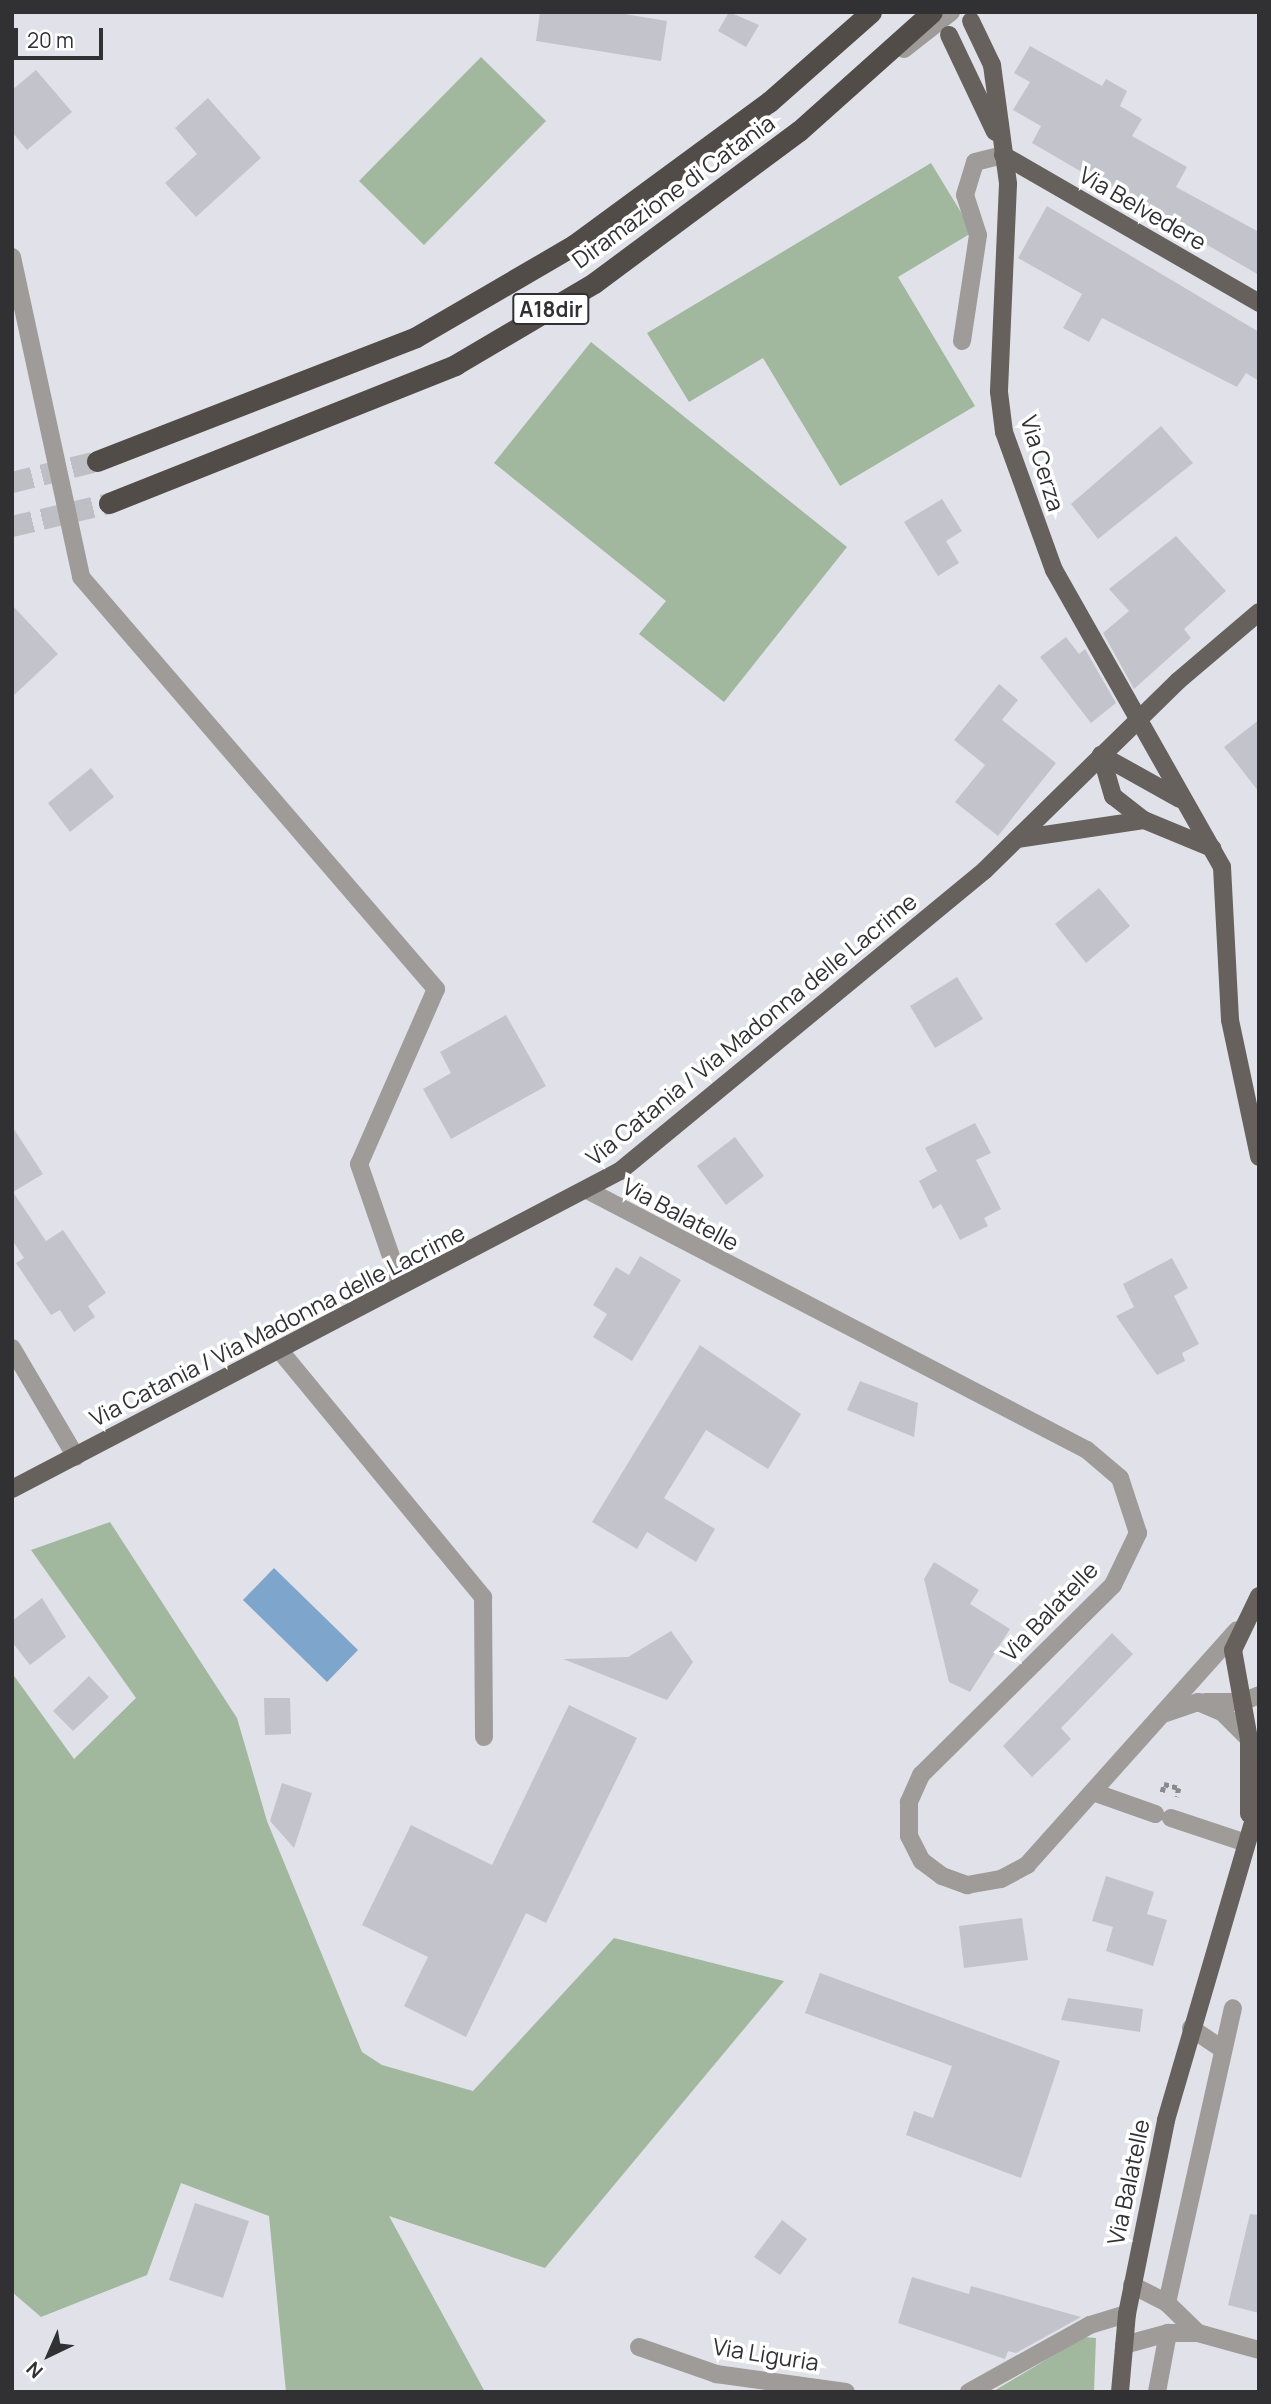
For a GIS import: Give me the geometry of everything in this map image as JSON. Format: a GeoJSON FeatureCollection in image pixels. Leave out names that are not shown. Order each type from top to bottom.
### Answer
{"type":"FeatureCollection","features":[{"type":"Feature","properties":{"kind":"highway","name":"Diramazione di Catania"},"geometry":{"type":"LineString","coordinates":[[97,461],[265,400],[427,330],[574,245],[769,102],[870,12]]}},
{"type":"Feature","properties":{"kind":"highway","name":"Diramazione di Catania"},"geometry":{"type":"LineString","coordinates":[[109,503],[455,365],[594,283],[799,131],[932,12]]}},
{"type":"Feature","properties":{"kind":"main road","name":"Via Cerza"},"geometry":{"type":"LineString","coordinates":[[971,21],[992,65],[1003,155],[1009,258],[999,392],[1004,432],[1054,570],[1140,717],[1183,801],[1212,848],[1228,895],[1230,1020],[1259,1157]]}},
{"type":"Feature","properties":{"kind":"main road"},"geometry":{"type":"LineString","coordinates":[[949,35],[1003,155]]}},
{"type":"Feature","properties":{"kind":"main road","name":"Via Belvedere"},"geometry":{"type":"LineString","coordinates":[[1003,155],[1259,303]]}},
{"type":"Feature","properties":{"kind":"main road","name":"Via Catania / Via Madonna delle Lacrime"},"geometry":{"type":"LineString","coordinates":[[12,1489],[281,1352],[401,1285],[589,1191],[815,1014],[1017,839],[1140,717],[1259,612]]}},
{"type":"Feature","properties":{"kind":"main road"},"geometry":{"type":"LineString","coordinates":[[1101,755],[1183,801]]}},
{"type":"Feature","properties":{"kind":"main road"},"geometry":{"type":"LineString","coordinates":[[1101,755],[1113,796],[1144,820],[1212,848]]}},
{"type":"Feature","properties":{"kind":"main road"},"geometry":{"type":"LineString","coordinates":[[1017,839],[1144,820]]}},
{"type":"Feature","properties":{"kind":"main road"},"geometry":{"type":"LineString","coordinates":[[1250,1833],[1251,1698],[1233,1657],[1237,1630],[1259,1596]]}},
{"type":"Feature","properties":{"kind":"main road"},"geometry":{"type":"LineString","coordinates":[[1250,1833],[1259,1802]]}},
{"type":"Feature","properties":{"kind":"main road","name":"Via Balatelle"},"geometry":{"type":"LineString","coordinates":[[1120,2392],[1132,2285],[1191,2028],[1250,1833]]}},
{"type":"Feature","properties":{"kind":"street"},"geometry":{"type":"LineString","coordinates":[[799,131],[951,12]]}},
{"type":"Feature","properties":{"kind":"street"},"geometry":{"type":"LineString","coordinates":[[962,341],[978,235],[964,195],[975,162],[1003,155]]}},
{"type":"Feature","properties":{"kind":"street"},"geometry":{"type":"LineString","coordinates":[[12,257],[81,577],[436,989],[359,1164],[401,1285]]}},
{"type":"Feature","properties":{"kind":"street","name":"Via Balatelle"},"geometry":{"type":"LineString","coordinates":[[589,1191],[1087,1450],[1120,1478],[1136,1519],[1131,1555],[1113,1584],[921,1775],[909,1802],[909,1836],[922,1861],[942,1876],[967,1885],[1001,1879],[1027,1865],[1237,1630]]}},
{"type":"Feature","properties":{"kind":"street"},"geometry":{"type":"LineString","coordinates":[[12,1348],[76,1457]]}},
{"type":"Feature","properties":{"kind":"street"},"geometry":{"type":"LineString","coordinates":[[281,1352],[483,1597],[484,1737]]}},
{"type":"Feature","properties":{"kind":"street"},"geometry":{"type":"LineString","coordinates":[[1163,1714],[1198,1702],[1251,1698]]}},
{"type":"Feature","properties":{"kind":"street"},"geometry":{"type":"LineString","coordinates":[[1198,1702],[1222,1712],[1249,1738]]}},
{"type":"Feature","properties":{"kind":"street"},"geometry":{"type":"LineString","coordinates":[[1093,1793],[1163,1816],[1250,1833]]}},
{"type":"Feature","properties":{"kind":"street"},"geometry":{"type":"LineString","coordinates":[[1167,2303],[1233,2008]]}},
{"type":"Feature","properties":{"kind":"street"},"geometry":{"type":"LineString","coordinates":[[1191,2028],[1222,2049]]}},
{"type":"Feature","properties":{"kind":"street"},"geometry":{"type":"LineString","coordinates":[[1132,2285],[1167,2303],[1198,2333]]}},
{"type":"Feature","properties":{"kind":"street"},"geometry":{"type":"LineString","coordinates":[[969,2392],[1090,2325],[1127,2315]]}},
{"type":"Feature","properties":{"kind":"street"},"geometry":{"type":"LineString","coordinates":[[1157,2392],[1168,2333]]}},
{"type":"Feature","properties":{"kind":"street"},"geometry":{"type":"LineString","coordinates":[[1124,2346],[1168,2333],[1198,2333],[1259,2350]]}},
{"type":"Feature","properties":{"kind":"street","name":"Via Liguria"},"geometry":{"type":"LineString","coordinates":[[639,2347],[716,2374],[846,2392]]}},
{"type":"Feature","properties":{"kind":"green space"},"geometry":{"type":"Polygon","coordinates":[[[481,57],[546,121],[424,245],[359,181],[481,57]]]}},
{"type":"Feature","properties":{"kind":"green space"},"geometry":{"type":"Polygon","coordinates":[[[931,163],[973,232],[898,277],[975,406],[840,486],[763,358],[689,402],[647,333],[931,163]]]}},
{"type":"Feature","properties":{"kind":"green space"},"geometry":{"type":"Polygon","coordinates":[[[591,342],[847,547],[724,702],[639,634],[666,601],[494,463],[591,342]]]}},
{"type":"Feature","properties":{"kind":"green space"},"geometry":{"type":"Polygon","coordinates":[[[110,1522],[237,1718],[267,1821],[362,2052],[382,2065],[473,2091],[614,1938],[784,1981],[545,2268],[389,2216],[485,2392],[286,2392],[269,2216],[181,2183],[147,2275],[41,2317],[12,2292],[12,1673],[74,1759],[136,1698],[31,1550],[110,1522]]]}},
{"type":"Feature","properties":{"kind":"green space"},"geometry":{"type":"Polygon","coordinates":[[[1084,2337],[1096,2338],[1094,2392],[992,2392],[1084,2337]]]}},
{"type":"Feature","properties":{"kind":"water"},"geometry":{"type":"Polygon","coordinates":[[[274,1568],[358,1650],[327,1682],[243,1600],[274,1568]]]}},
{"type":"Feature","properties":{"kind":"building"},"geometry":{"type":"Polygon","coordinates":[[[540,12],[613,12],[667,21],[661,61],[536,41],[540,12]]]}},
{"type":"Feature","properties":{"kind":"building"},"geometry":{"type":"Polygon","coordinates":[[[729,12],[759,25],[746,47],[718,31],[729,12]]]}},
{"type":"Feature","properties":{"kind":"building"},"geometry":{"type":"Polygon","coordinates":[[[1030,46],[1102,86],[1106,79],[1127,91],[1120,106],[1142,119],[1132,136],[1187,167],[1176,187],[1259,232],[1259,275],[1032,143],[1041,126],[1013,110],[1030,82],[1014,73],[1030,46]]]}},
{"type":"Feature","properties":{"kind":"building"},"geometry":{"type":"Polygon","coordinates":[[[36,70],[72,112],[27,150],[12,132],[12,90],[36,70]]]}},
{"type":"Feature","properties":{"kind":"building"},"geometry":{"type":"Polygon","coordinates":[[[208,98],[261,158],[196,217],[165,183],[197,154],[175,128],[208,98]]]}},
{"type":"Feature","properties":{"kind":"building"},"geometry":{"type":"Polygon","coordinates":[[[1047,206],[1259,332],[1259,381],[1246,373],[1237,387],[1102,318],[1089,342],[1063,328],[1082,294],[1018,258],[1047,206]]]}},
{"type":"Feature","properties":{"kind":"building"},"geometry":{"type":"Polygon","coordinates":[[[1161,426],[1193,463],[1098,539],[1071,504],[1161,426]]]}},
{"type":"Feature","properties":{"kind":"building"},"geometry":{"type":"Polygon","coordinates":[[[942,499],[962,531],[946,541],[959,563],[938,576],[904,522],[942,499]]]}},
{"type":"Feature","properties":{"kind":"building"},"geometry":{"type":"Polygon","coordinates":[[[1176,536],[1226,591],[1184,629],[1191,638],[1134,689],[1103,633],[1129,611],[1109,589],[1176,536]]]}},
{"type":"Feature","properties":{"kind":"building"},"geometry":{"type":"Polygon","coordinates":[[[12,605],[58,654],[12,697],[12,605]]]}},
{"type":"Feature","properties":{"kind":"building"},"geometry":{"type":"Polygon","coordinates":[[[1066,637],[1079,654],[1085,649],[1116,703],[1091,723],[1040,657],[1066,637]]]}},
{"type":"Feature","properties":{"kind":"building"},"geometry":{"type":"Polygon","coordinates":[[[999,684],[1018,700],[1002,720],[1056,763],[998,836],[955,802],[985,765],[954,740],[999,684]]]}},
{"type":"Feature","properties":{"kind":"building"},"geometry":{"type":"Polygon","coordinates":[[[1259,720],[1259,792],[1224,747],[1259,720]]]}},
{"type":"Feature","properties":{"kind":"building"},"geometry":{"type":"Polygon","coordinates":[[[91,768],[114,797],[70,832],[48,803],[91,768]]]}},
{"type":"Feature","properties":{"kind":"building"},"geometry":{"type":"Polygon","coordinates":[[[1099,888],[1130,926],[1086,963],[1055,924],[1099,888]]]}},
{"type":"Feature","properties":{"kind":"building"},"geometry":{"type":"Polygon","coordinates":[[[957,977],[983,1019],[935,1048],[910,1006],[957,977]]]}},
{"type":"Feature","properties":{"kind":"building"},"geometry":{"type":"Polygon","coordinates":[[[506,1015],[546,1086],[451,1139],[423,1089],[451,1073],[440,1052],[506,1015]]]}},
{"type":"Feature","properties":{"kind":"building"},"geometry":{"type":"Polygon","coordinates":[[[975,1123],[991,1153],[976,1160],[1001,1209],[984,1218],[988,1226],[960,1240],[941,1204],[933,1209],[919,1181],[937,1171],[925,1148],[975,1123]]]}},
{"type":"Feature","properties":{"kind":"building"},"geometry":{"type":"Polygon","coordinates":[[[12,1126],[43,1174],[13,1192],[46,1241],[63,1230],[106,1293],[88,1306],[95,1317],[74,1332],[60,1310],[51,1315],[16,1263],[24,1258],[12,1240],[12,1126]]]}},
{"type":"Feature","properties":{"kind":"building"},"geometry":{"type":"Polygon","coordinates":[[[735,1137],[764,1176],[726,1205],[697,1166],[735,1137]]]}},
{"type":"Feature","properties":{"kind":"building"},"geometry":{"type":"Polygon","coordinates":[[[640,1256],[681,1280],[632,1361],[593,1337],[607,1314],[593,1305],[616,1267],[629,1275],[640,1256]]]}},
{"type":"Feature","properties":{"kind":"building"},"geometry":{"type":"Polygon","coordinates":[[[1172,1258],[1188,1288],[1174,1296],[1199,1344],[1182,1353],[1185,1361],[1157,1375],[1116,1316],[1134,1307],[1123,1284],[1172,1258]]]}},
{"type":"Feature","properties":{"kind":"building"},"geometry":{"type":"Polygon","coordinates":[[[700,1345],[801,1414],[768,1469],[706,1430],[664,1498],[715,1529],[696,1562],[647,1532],[637,1549],[592,1522],[700,1345]]]}},
{"type":"Feature","properties":{"kind":"building"},"geometry":{"type":"Polygon","coordinates":[[[860,1381],[918,1403],[914,1437],[847,1410],[860,1381]]]}},
{"type":"Feature","properties":{"kind":"building"},"geometry":{"type":"Polygon","coordinates":[[[934,1562],[979,1590],[970,1604],[1010,1629],[970,1692],[949,1682],[924,1579],[934,1562]]]}},
{"type":"Feature","properties":{"kind":"building"},"geometry":{"type":"Polygon","coordinates":[[[42,1598],[66,1637],[30,1665],[12,1642],[12,1621],[42,1598]]]}},
{"type":"Feature","properties":{"kind":"building"},"geometry":{"type":"Polygon","coordinates":[[[671,1631],[693,1662],[667,1700],[563,1659],[628,1657],[671,1631]]]}},
{"type":"Feature","properties":{"kind":"building"},"geometry":{"type":"Polygon","coordinates":[[[1112,1633],[1133,1654],[1061,1728],[1071,1739],[1032,1777],[1003,1746],[1112,1633]]]}},
{"type":"Feature","properties":{"kind":"building"},"geometry":{"type":"Polygon","coordinates":[[[89,1676],[109,1697],[73,1731],[53,1711],[89,1676]]]}},
{"type":"Feature","properties":{"kind":"building"},"geometry":{"type":"Polygon","coordinates":[[[264,1698],[290,1698],[291,1734],[265,1735],[264,1698]]]}},
{"type":"Feature","properties":{"kind":"building"},"geometry":{"type":"Polygon","coordinates":[[[569,1705],[637,1738],[546,1923],[526,1913],[466,2037],[404,2006],[428,1957],[362,1925],[411,1825],[492,1865],[569,1705]]]}},
{"type":"Feature","properties":{"kind":"building"},"geometry":{"type":"Polygon","coordinates":[[[282,1783],[312,1793],[294,1848],[270,1821],[282,1783]]]}},
{"type":"Feature","properties":{"kind":"building"},"geometry":{"type":"Polygon","coordinates":[[[1106,1876],[1154,1892],[1147,1914],[1167,1920],[1153,1966],[1106,1951],[1113,1927],[1092,1921],[1106,1876]]]}},
{"type":"Feature","properties":{"kind":"building"},"geometry":{"type":"Polygon","coordinates":[[[1022,1918],[1028,1960],[964,1968],[959,1926],[1022,1918]]]}},
{"type":"Feature","properties":{"kind":"building"},"geometry":{"type":"Polygon","coordinates":[[[820,1973],[1060,2061],[1021,2178],[906,2135],[914,2111],[933,2118],[952,2066],[805,2013],[820,1973]]]}},
{"type":"Feature","properties":{"kind":"building"},"geometry":{"type":"Polygon","coordinates":[[[1068,1998],[1143,2009],[1140,2032],[1061,2020],[1068,1998]]]}},
{"type":"Feature","properties":{"kind":"building"},"geometry":{"type":"Polygon","coordinates":[[[195,2203],[249,2221],[223,2298],[169,2280],[195,2203]]]}},
{"type":"Feature","properties":{"kind":"building"},"geometry":{"type":"Polygon","coordinates":[[[1250,2214],[1259,2215],[1259,2313],[1228,2305],[1250,2214]]]}},
{"type":"Feature","properties":{"kind":"building"},"geometry":{"type":"Polygon","coordinates":[[[782,2220],[807,2239],[780,2275],[754,2257],[782,2220]]]}},
{"type":"Feature","properties":{"kind":"building"},"geometry":{"type":"Polygon","coordinates":[[[912,2277],[969,2294],[971,2286],[1081,2317],[1016,2353],[1008,2351],[1005,2359],[898,2323],[912,2277]]]}},
{"type":"Feature","properties":{"kind":"tunnel"},"geometry":{"type":"LineString","coordinates":[[12,482],[97,461]]}},
{"type":"Feature","properties":{"kind":"tunnel"},"geometry":{"type":"LineString","coordinates":[[12,526],[109,503]]}}]}
